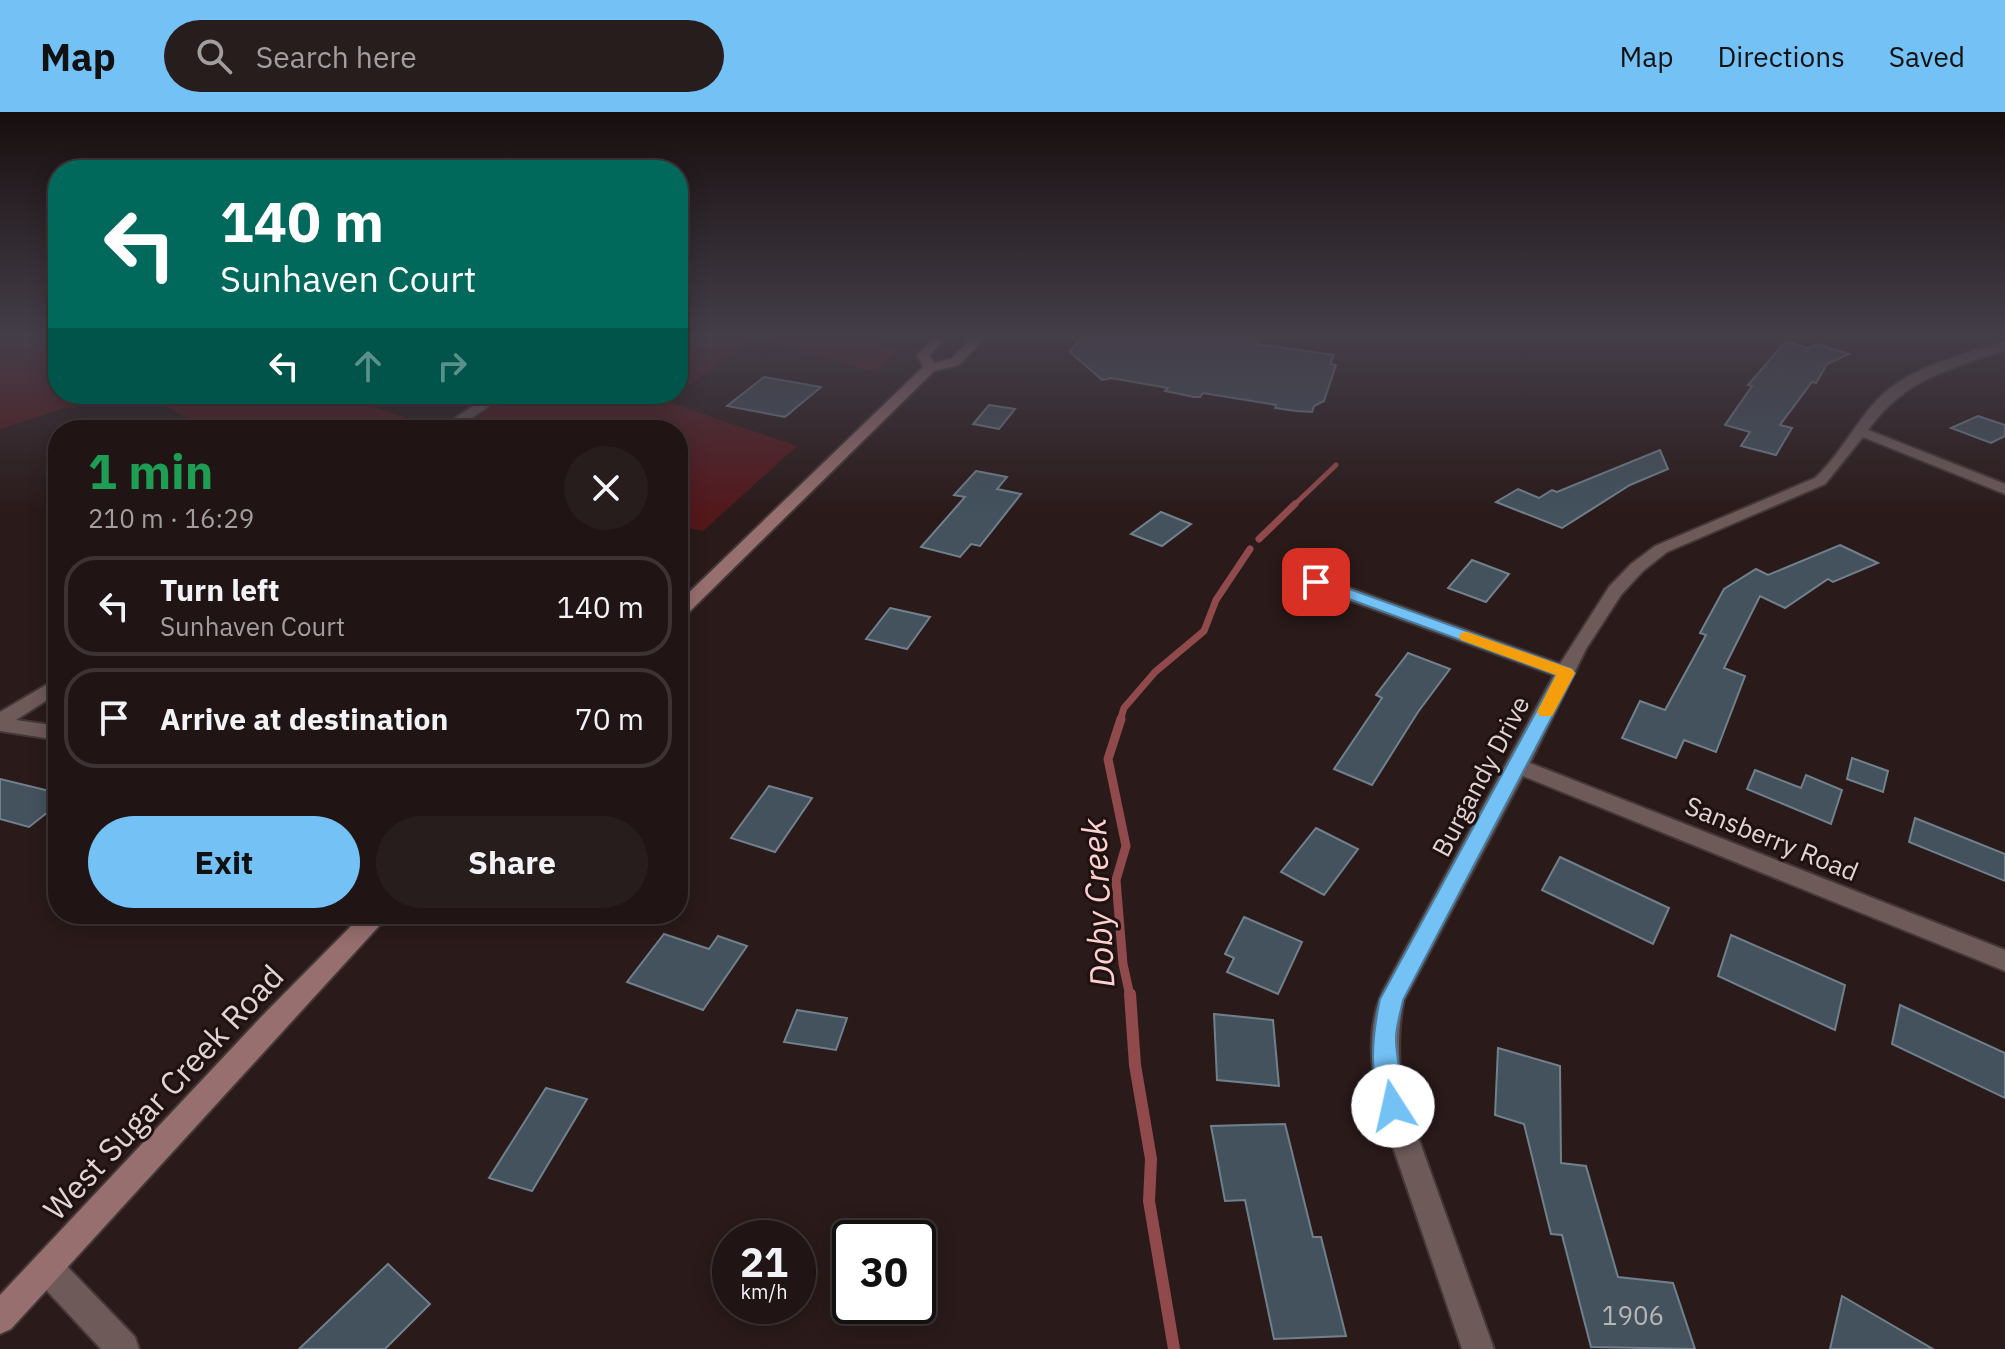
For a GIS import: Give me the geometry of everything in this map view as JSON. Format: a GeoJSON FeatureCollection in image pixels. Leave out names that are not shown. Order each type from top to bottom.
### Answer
{"type":"FeatureCollection","features":[{"type":"Feature","properties":{"kind":"main road"},"geometry":{"type":"LineString","coordinates":[[688,603],[901,396]]}},
{"type":"Feature","properties":{"kind":"main road","name":"West Sugar Creek Road"},"geometry":{"type":"LineString","coordinates":[[0,1318],[272,1023],[368,924]]}},
{"type":"Feature","properties":{"kind":"street","name":"Burgandy Drive"},"geometry":{"type":"LineString","coordinates":[[1478,1349],[1387,1082],[1384,1038],[1392,999],[1566,673],[1601,610],[1622,582],[1646,558],[1684,538],[1820,481],[1838,465],[1876,410],[1892,396]]}},
{"type":"Feature","properties":{"kind":"street"},"geometry":{"type":"LineString","coordinates":[[460,420],[485,404]]}},
{"type":"Feature","properties":{"kind":"street"},"geometry":{"type":"LineString","coordinates":[[1862,432],[2005,489]]}},
{"type":"Feature","properties":{"kind":"street"},"geometry":{"type":"LineString","coordinates":[[1316,582],[1566,673]]}},
{"type":"Feature","properties":{"kind":"street"},"geometry":{"type":"LineString","coordinates":[[0,723],[48,691]]}},
{"type":"Feature","properties":{"kind":"street"},"geometry":{"type":"LineString","coordinates":[[0,723],[48,731]]}},
{"type":"Feature","properties":{"kind":"street","name":"Sansberry Road"},"geometry":{"type":"LineString","coordinates":[[1518,766],[2005,961]]}},
{"type":"Feature","properties":{"kind":"street"},"geometry":{"type":"LineString","coordinates":[[47,1268],[123,1349]]}},
{"type":"Feature","properties":{"kind":"shaded area"},"geometry":{"type":"Polygon","coordinates":[[[0,396],[48,396],[48,404],[93,404],[59,410],[0,429],[0,396]]]}},
{"type":"Feature","properties":{"kind":"shaded area"},"geometry":{"type":"Polygon","coordinates":[[[161,404],[366,404],[413,420],[184,420],[186,417],[161,404]]]}},
{"type":"Feature","properties":{"kind":"shaded area"},"geometry":{"type":"Polygon","coordinates":[[[496,404],[674,404],[797,446],[703,531],[688,528],[688,420],[474,420],[496,404]]]}},
{"type":"Feature","properties":{"kind":"building"},"geometry":{"type":"Polygon","coordinates":[[[740,396],[811,396],[785,417],[727,406],[740,396]]]}},
{"type":"Feature","properties":{"kind":"building"},"geometry":{"type":"Polygon","coordinates":[[[1220,396],[1326,396],[1312,412],[1275,408],[1276,405],[1220,396]]]}},
{"type":"Feature","properties":{"kind":"building"},"geometry":{"type":"Polygon","coordinates":[[[1745,396],[1802,396],[1780,425],[1792,428],[1776,455],[1741,446],[1750,432],[1725,425],[1745,396]]]}},
{"type":"Feature","properties":{"kind":"building"},"geometry":{"type":"Polygon","coordinates":[[[989,405],[1015,409],[999,429],[973,424],[989,405]]]}},
{"type":"Feature","properties":{"kind":"building"},"geometry":{"type":"Polygon","coordinates":[[[1978,416],[2005,425],[2005,436],[1991,443],[1951,428],[1978,416]]]}},
{"type":"Feature","properties":{"kind":"building"},"geometry":{"type":"Polygon","coordinates":[[[1660,450],[1668,469],[1630,485],[1562,528],[1496,502],[1518,489],[1539,498],[1552,490],[1557,492],[1660,450]]]}},
{"type":"Feature","properties":{"kind":"building"},"geometry":{"type":"Polygon","coordinates":[[[976,471],[1007,477],[997,489],[1021,494],[980,546],[971,544],[960,557],[921,547],[965,497],[954,495],[976,471]]]}},
{"type":"Feature","properties":{"kind":"building"},"geometry":{"type":"Polygon","coordinates":[[[1161,512],[1191,524],[1162,546],[1131,534],[1161,512]]]}},
{"type":"Feature","properties":{"kind":"building"},"geometry":{"type":"Polygon","coordinates":[[[1840,545],[1878,563],[1833,582],[1828,579],[1785,608],[1760,596],[1724,668],[1745,676],[1716,752],[1684,740],[1676,758],[1622,738],[1640,701],[1665,710],[1706,635],[1700,633],[1724,589],[1756,569],[1768,575],[1840,545]]]}},
{"type":"Feature","properties":{"kind":"building"},"geometry":{"type":"Polygon","coordinates":[[[1472,560],[1509,574],[1486,602],[1448,588],[1472,560]]]}},
{"type":"Feature","properties":{"kind":"building"},"geometry":{"type":"Polygon","coordinates":[[[890,608],[930,617],[907,649],[866,639],[890,608]]]}},
{"type":"Feature","properties":{"kind":"building"},"geometry":{"type":"Polygon","coordinates":[[[1408,653],[1450,669],[1418,712],[1372,785],[1334,769],[1382,698],[1376,695],[1408,653]]]}},
{"type":"Feature","properties":{"kind":"building"},"geometry":{"type":"Polygon","coordinates":[[[1852,758],[1888,771],[1883,792],[1847,779],[1852,758]]]}},
{"type":"Feature","properties":{"kind":"building"},"geometry":{"type":"Polygon","coordinates":[[[1755,770],[1801,788],[1806,775],[1842,790],[1831,824],[1747,789],[1755,770]]]}},
{"type":"Feature","properties":{"kind":"building"},"geometry":{"type":"Polygon","coordinates":[[[0,779],[48,791],[48,812],[29,827],[0,819],[0,779]]]}},
{"type":"Feature","properties":{"kind":"building"},"geometry":{"type":"Polygon","coordinates":[[[769,786],[812,798],[775,852],[731,838],[769,786]]]}},
{"type":"Feature","properties":{"kind":"building"},"geometry":{"type":"Polygon","coordinates":[[[1915,818],[2005,854],[2005,881],[1909,842],[1915,818]]]}},
{"type":"Feature","properties":{"kind":"building"},"geometry":{"type":"Polygon","coordinates":[[[1316,828],[1358,849],[1324,895],[1281,872],[1316,828]]]}},
{"type":"Feature","properties":{"kind":"building"},"geometry":{"type":"Polygon","coordinates":[[[1560,857],[1669,908],[1653,944],[1542,890],[1560,857]]]}},
{"type":"Feature","properties":{"kind":"building"},"geometry":{"type":"Polygon","coordinates":[[[1244,917],[1302,942],[1278,994],[1227,972],[1234,958],[1225,954],[1244,917]]]}},
{"type":"Feature","properties":{"kind":"building"},"geometry":{"type":"Polygon","coordinates":[[[664,934],[709,949],[718,936],[747,946],[703,1010],[627,982],[664,934]]]}},
{"type":"Feature","properties":{"kind":"building"},"geometry":{"type":"Polygon","coordinates":[[[1731,935],[1845,985],[1835,1030],[1718,976],[1731,935]]]}},
{"type":"Feature","properties":{"kind":"building"},"geometry":{"type":"Polygon","coordinates":[[[1900,1005],[2005,1053],[2005,1098],[1892,1044],[1900,1005]]]}},
{"type":"Feature","properties":{"kind":"building"},"geometry":{"type":"Polygon","coordinates":[[[797,1010],[847,1018],[836,1050],[784,1042],[797,1010]]]}},
{"type":"Feature","properties":{"kind":"building"},"geometry":{"type":"Polygon","coordinates":[[[1214,1014],[1273,1020],[1279,1086],[1217,1080],[1214,1014]]]}},
{"type":"Feature","properties":{"kind":"building"},"geometry":{"type":"Polygon","coordinates":[[[1498,1048],[1560,1066],[1561,1163],[1586,1166],[1618,1277],[1673,1283],[1695,1349],[1591,1347],[1562,1235],[1551,1234],[1524,1124],[1495,1115],[1498,1048]]]}},
{"type":"Feature","properties":{"kind":"building"},"geometry":{"type":"Polygon","coordinates":[[[546,1088],[587,1099],[532,1191],[489,1178],[546,1088]]]}},
{"type":"Feature","properties":{"kind":"building"},"geometry":{"type":"Polygon","coordinates":[[[1285,1124],[1313,1237],[1321,1237],[1346,1336],[1274,1339],[1245,1200],[1225,1201],[1211,1126],[1285,1124]]]}},
{"type":"Feature","properties":{"kind":"building"},"geometry":{"type":"Polygon","coordinates":[[[388,1264],[430,1304],[385,1349],[299,1349],[388,1264]]]}},
{"type":"Feature","properties":{"kind":"building"},"geometry":{"type":"Polygon","coordinates":[[[1842,1296],[1933,1349],[1830,1349],[1842,1296]]]}},
{"type":"Feature","properties":{"kind":"waterway","name":"Doby Creek"},"geometry":{"type":"LineString","coordinates":[[1293,506],[1336,465]]}},
{"type":"Feature","properties":{"kind":"waterway","name":"Doby Creek"},"geometry":{"type":"LineString","coordinates":[[1259,539],[1295,504]]}},
{"type":"Feature","properties":{"kind":"waterway","name":"Doby Creek"},"geometry":{"type":"LineString","coordinates":[[1120,721],[1124,708],[1155,672],[1204,631],[1216,600],[1250,549]]}},
{"type":"Feature","properties":{"kind":"waterway","name":"Doby Creek"},"geometry":{"type":"LineString","coordinates":[[1121,719],[1108,759],[1126,846],[1116,880],[1123,964],[1130,996]]}},
{"type":"Feature","properties":{"kind":"waterway","name":"Doby Creek"},"geometry":{"type":"LineString","coordinates":[[1130,994],[1135,1065],[1151,1159],[1149,1201],[1174,1349]]}},
{"type":"Feature","properties":{"kind":"slow traffic"},"geometry":{"type":"LineString","coordinates":[[1467,637],[1566,673],[1546,712]]}},
{"type":"Feature","properties":{"kind":"route"},"geometry":{"type":"LineString","coordinates":[[1316,582],[1566,673],[1392,999],[1384,1038],[1387,1082],[1393,1106]]}}]}
